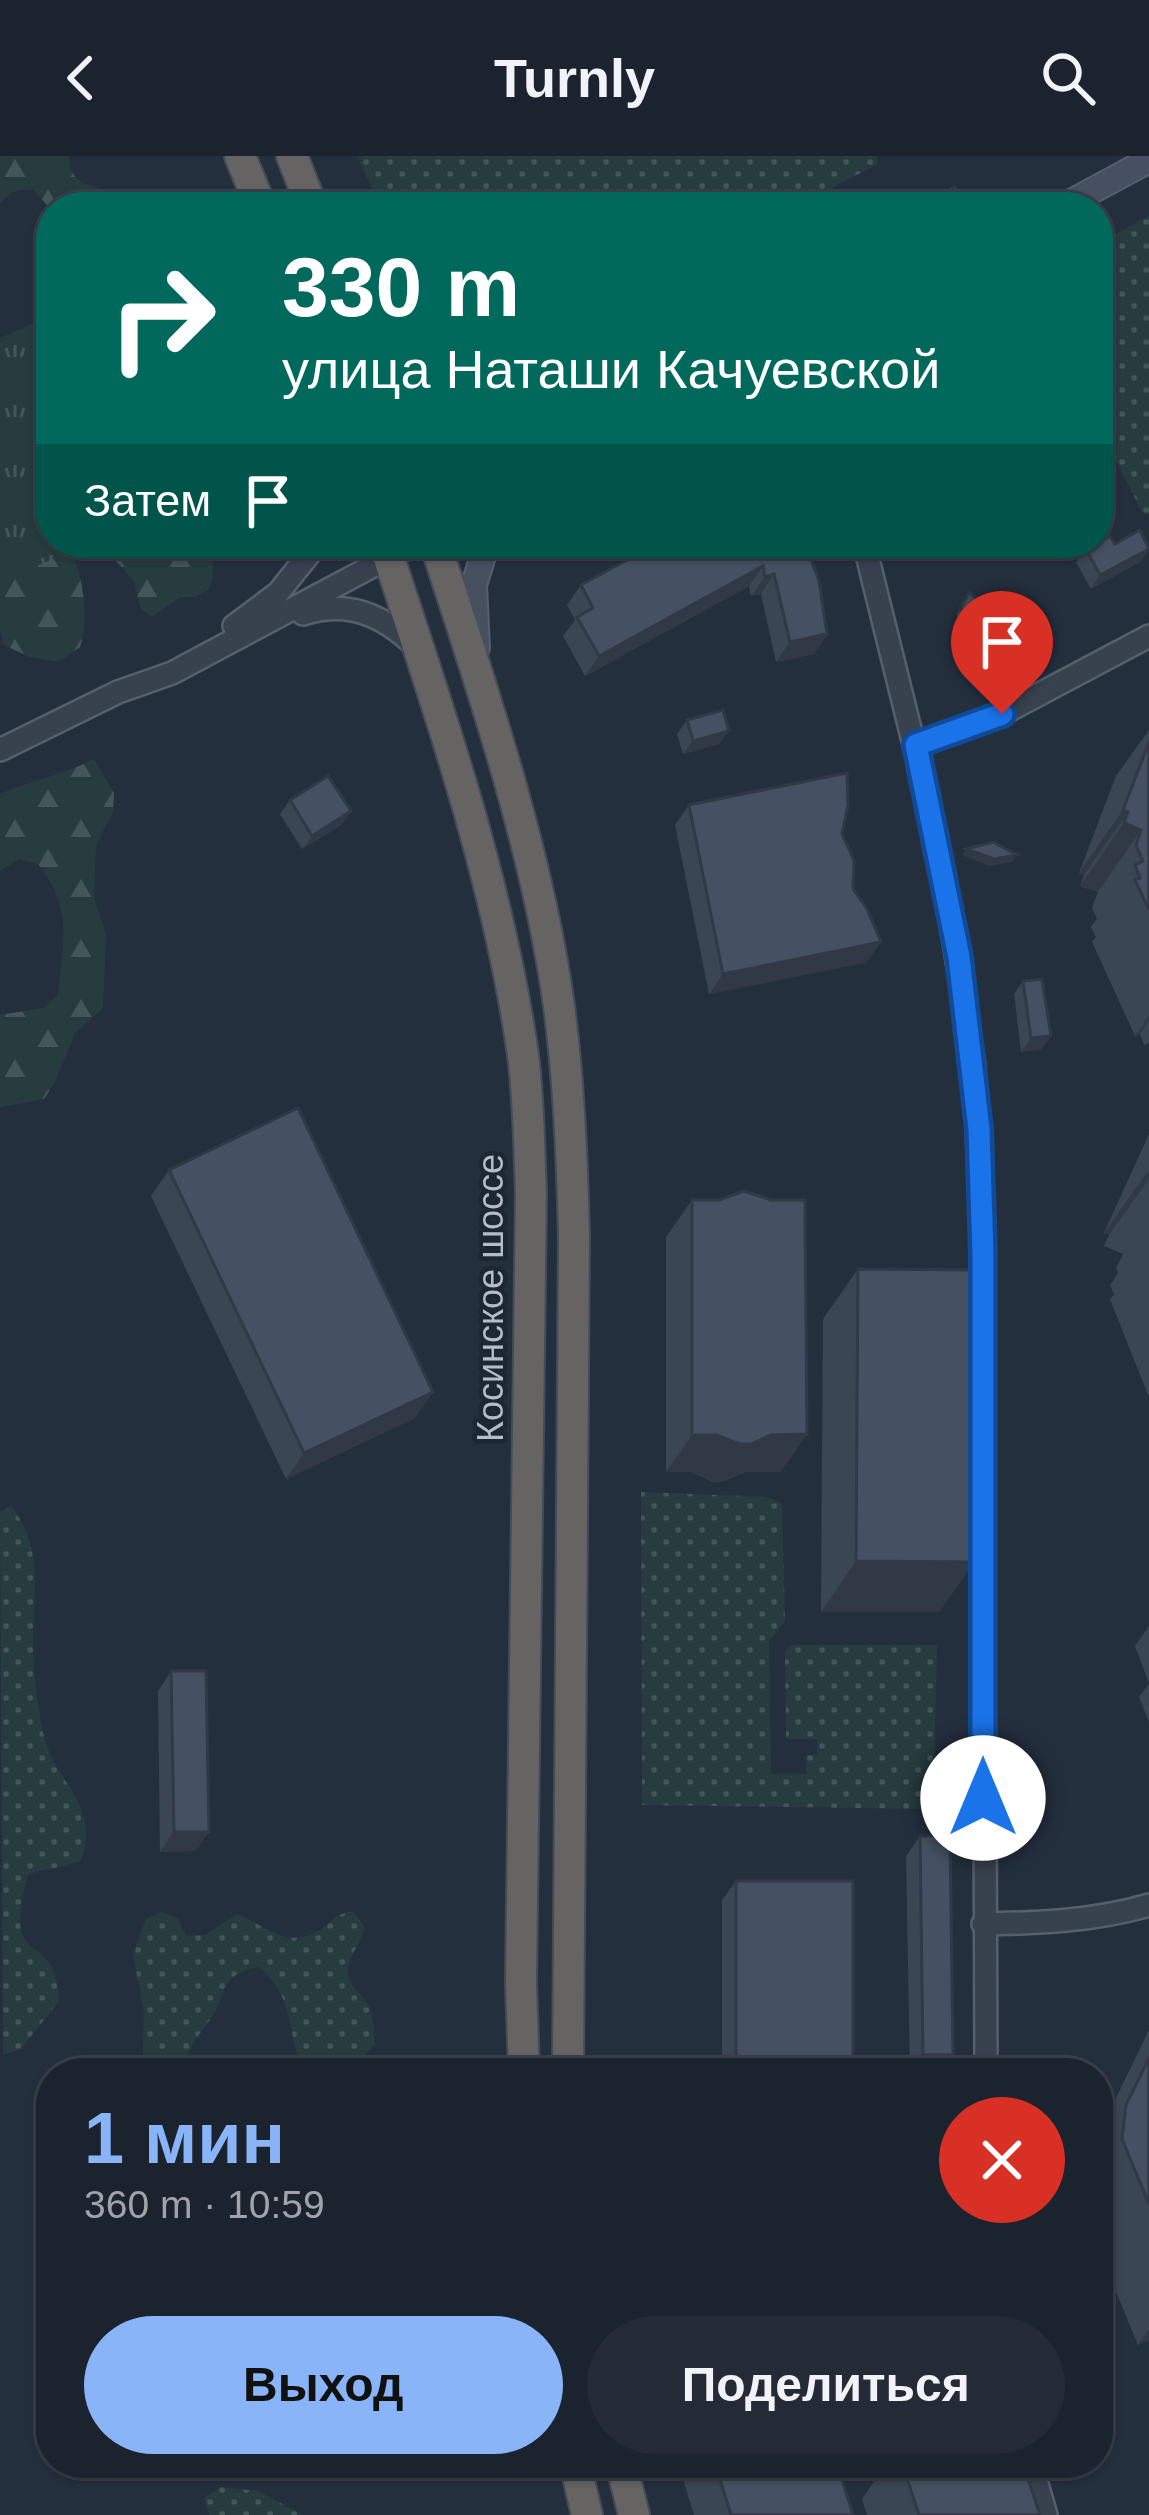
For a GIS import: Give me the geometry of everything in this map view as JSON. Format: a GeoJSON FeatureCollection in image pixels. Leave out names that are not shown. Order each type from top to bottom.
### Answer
{"type":"FeatureCollection","features":[{"type":"Feature","properties":{"kind":"highway"},"geometry":{"type":"LineString","coordinates":[[240,156],[255,192]]}},
{"type":"Feature","properties":{"kind":"highway"},"geometry":{"type":"LineString","coordinates":[[292,156],[306,192]]}},
{"type":"Feature","properties":{"kind":"highway","name":"Косинское шоссе"},"geometry":{"type":"LineString","coordinates":[[395,558],[491,901],[516,1013],[528,1113],[531,1311],[524,2058]]}},
{"type":"Feature","properties":{"kind":"highway"},"geometry":{"type":"LineString","coordinates":[[440,558],[520,824],[558,1001],[570,1105],[574,1235],[568,2058]]}},
{"type":"Feature","properties":{"kind":"highway"},"geometry":{"type":"LineString","coordinates":[[578,2478],[587,2515]]}},
{"type":"Feature","properties":{"kind":"highway"},"geometry":{"type":"LineString","coordinates":[[625,2478],[634,2515]]}},
{"type":"Feature","properties":{"kind":"main road"},"geometry":{"type":"LineString","coordinates":[[1090,192],[1149,160]]}},
{"type":"Feature","properties":{"kind":"main road"},"geometry":{"type":"LineString","coordinates":[[479,686],[474,585],[482,558]]}},
{"type":"Feature","properties":{"kind":"street"},"geometry":{"type":"LineString","coordinates":[[237,632],[306,558]]}},
{"type":"Feature","properties":{"kind":"street"},"geometry":{"type":"LineString","coordinates":[[0,750],[118,692],[172,673],[370,558]]}},
{"type":"Feature","properties":{"kind":"street"},"geometry":{"type":"LineString","coordinates":[[868,558],[916,745],[959,957],[979,1129],[986,2058]]}},
{"type":"Feature","properties":{"kind":"street"},"geometry":{"type":"LineString","coordinates":[[237,632],[344,607],[382,621],[420,652]]}},
{"type":"Feature","properties":{"kind":"street"},"geometry":{"type":"LineString","coordinates":[[916,745],[1002,714],[1149,636]]}},
{"type":"Feature","properties":{"kind":"street"},"geometry":{"type":"LineString","coordinates":[[983,1924],[1098,1917],[1149,1905]]}},
{"type":"Feature","properties":{"kind":"street"},"geometry":{"type":"LineString","coordinates":[[1035,2478],[1046,2515]]}},
{"type":"Feature","properties":{"kind":"green space"},"geometry":{"type":"Polygon","coordinates":[[[0,156],[69,156],[75,176],[107,192],[28,189],[15,191],[0,204],[0,156]]]}},
{"type":"Feature","properties":{"kind":"green space"},"geometry":{"type":"Polygon","coordinates":[[[357,156],[877,156],[878,164],[824,192],[374,192],[357,156]]]}},
{"type":"Feature","properties":{"kind":"green space"},"geometry":{"type":"Polygon","coordinates":[[[1149,216],[1149,515],[1142,512],[1113,455],[1113,235],[1149,216]]]}},
{"type":"Feature","properties":{"kind":"green space"},"geometry":{"type":"Polygon","coordinates":[[[36,323],[36,558],[56,558],[7,578],[0,561],[0,338],[36,323]]]}},
{"type":"Feature","properties":{"kind":"green space"},"geometry":{"type":"Polygon","coordinates":[[[0,506],[36,532],[36,558],[74,558],[85,621],[80,647],[58,662],[30,657],[4,645],[0,506]]]}},
{"type":"Feature","properties":{"kind":"green space"},"geometry":{"type":"Polygon","coordinates":[[[213,558],[213,578],[207,590],[196,597],[181,597],[152,617],[140,608],[134,581],[115,560],[213,558]]]}},
{"type":"Feature","properties":{"kind":"green space"},"geometry":{"type":"Polygon","coordinates":[[[94,759],[114,793],[113,812],[96,845],[94,898],[106,934],[103,1008],[75,1033],[44,1099],[0,1107],[0,1015],[43,1008],[58,995],[63,927],[57,896],[38,864],[19,859],[0,871],[0,794],[94,759]]]}},
{"type":"Feature","properties":{"kind":"green space"},"geometry":{"type":"Polygon","coordinates":[[[641,1492],[768,1497],[782,1504],[785,1621],[769,1641],[771,1774],[806,1774],[806,1755],[817,1754],[817,1739],[786,1739],[785,1652],[791,1645],[937,1645],[933,1809],[642,1805],[641,1492]]]}},
{"type":"Feature","properties":{"kind":"green space"},"geometry":{"type":"Polygon","coordinates":[[[11,1506],[32,1553],[34,1662],[43,1732],[80,1807],[86,1840],[81,1860],[28,1875],[21,1927],[25,1939],[49,1962],[59,2001],[21,2049],[3,2055],[0,1512],[11,1506]]]}},
{"type":"Feature","properties":{"kind":"green space"},"geometry":{"type":"Polygon","coordinates":[[[353,1911],[364,1926],[348,1972],[370,2009],[373,2024],[375,2044],[362,2058],[298,2058],[280,1993],[259,1967],[230,1980],[187,2058],[144,2058],[144,2012],[133,1955],[146,1919],[162,1912],[178,1919],[186,1936],[205,1935],[238,1914],[277,1934],[297,1938],[320,1930],[337,1916],[353,1911]]]}},
{"type":"Feature","properties":{"kind":"green space"},"geometry":{"type":"Polygon","coordinates":[[[221,2487],[258,2491],[303,2515],[209,2515],[204,2498],[221,2487]]]}},
{"type":"Feature","properties":{"kind":"building"},"geometry":{"type":"Polygon","coordinates":[[[1140,530],[1149,549],[1100,575],[1091,558],[1113,558],[1113,541],[1115,544],[1140,530]]]}},
{"type":"Feature","properties":{"kind":"building"},"geometry":{"type":"Polygon","coordinates":[[[630,558],[811,558],[827,634],[790,642],[774,574],[765,577],[763,566],[599,656],[577,617],[593,608],[581,585],[630,558]]]}},
{"type":"Feature","properties":{"kind":"building"},"geometry":{"type":"Polygon","coordinates":[[[969,593],[997,612],[968,615],[960,608],[969,593]]]}},
{"type":"Feature","properties":{"kind":"building"},"geometry":{"type":"Polygon","coordinates":[[[723,710],[729,731],[693,741],[687,720],[723,710]]]}},
{"type":"Feature","properties":{"kind":"building"},"geometry":{"type":"Polygon","coordinates":[[[1149,742],[1149,910],[1135,880],[1140,878],[1135,865],[1143,861],[1136,845],[1141,830],[1124,823],[1128,812],[1123,810],[1149,742]]]}},
{"type":"Feature","properties":{"kind":"building"},"geometry":{"type":"Polygon","coordinates":[[[847,773],[848,805],[842,834],[854,861],[853,889],[881,942],[723,974],[689,805],[847,773]]]}},
{"type":"Feature","properties":{"kind":"building"},"geometry":{"type":"Polygon","coordinates":[[[328,776],[351,811],[312,836],[290,800],[328,776]]]}},
{"type":"Feature","properties":{"kind":"building"},"geometry":{"type":"Polygon","coordinates":[[[993,842],[1017,855],[994,859],[966,849],[993,842]]]}},
{"type":"Feature","properties":{"kind":"building"},"geometry":{"type":"Polygon","coordinates":[[[1042,979],[1051,1036],[1031,1038],[1023,981],[1042,979]]]}},
{"type":"Feature","properties":{"kind":"building"},"geometry":{"type":"Polygon","coordinates":[[[298,1108],[433,1392],[304,1453],[169,1170],[298,1108]]]}},
{"type":"Feature","properties":{"kind":"building"},"geometry":{"type":"Polygon","coordinates":[[[744,1191],[771,1200],[805,1200],[807,1434],[771,1435],[751,1444],[717,1435],[692,1435],[692,1200],[719,1200],[744,1191]]]}},
{"type":"Feature","properties":{"kind":"building"},"geometry":{"type":"Polygon","coordinates":[[[858,1269],[976,1270],[975,1562],[856,1561],[858,1269]]]}},
{"type":"Feature","properties":{"kind":"building"},"geometry":{"type":"Polygon","coordinates":[[[171,1671],[206,1671],[209,1832],[174,1832],[171,1671]]]}},
{"type":"Feature","properties":{"kind":"building"},"geometry":{"type":"Polygon","coordinates":[[[950,1835],[953,2055],[923,2055],[920,1836],[950,1835]]]}},
{"type":"Feature","properties":{"kind":"building"},"geometry":{"type":"Polygon","coordinates":[[[736,1881],[853,1881],[853,2058],[736,2058],[736,1881]]]}},
{"type":"Feature","properties":{"kind":"building"},"geometry":{"type":"Polygon","coordinates":[[[1149,2058],[1149,2204],[1122,2139],[1126,2105],[1149,2058]]]}},
{"type":"Feature","properties":{"kind":"building"},"geometry":{"type":"Polygon","coordinates":[[[720,2478],[842,2478],[853,2515],[731,2515],[720,2478]]]}},
{"type":"Feature","properties":{"kind":"building"},"geometry":{"type":"Polygon","coordinates":[[[907,2478],[1028,2478],[1040,2515],[919,2515],[907,2478]]]}},
{"type":"Feature","properties":{"kind":"route"},"geometry":{"type":"LineString","coordinates":[[983,1798],[979,1129],[959,957],[916,745],[1002,714]]}}]}
